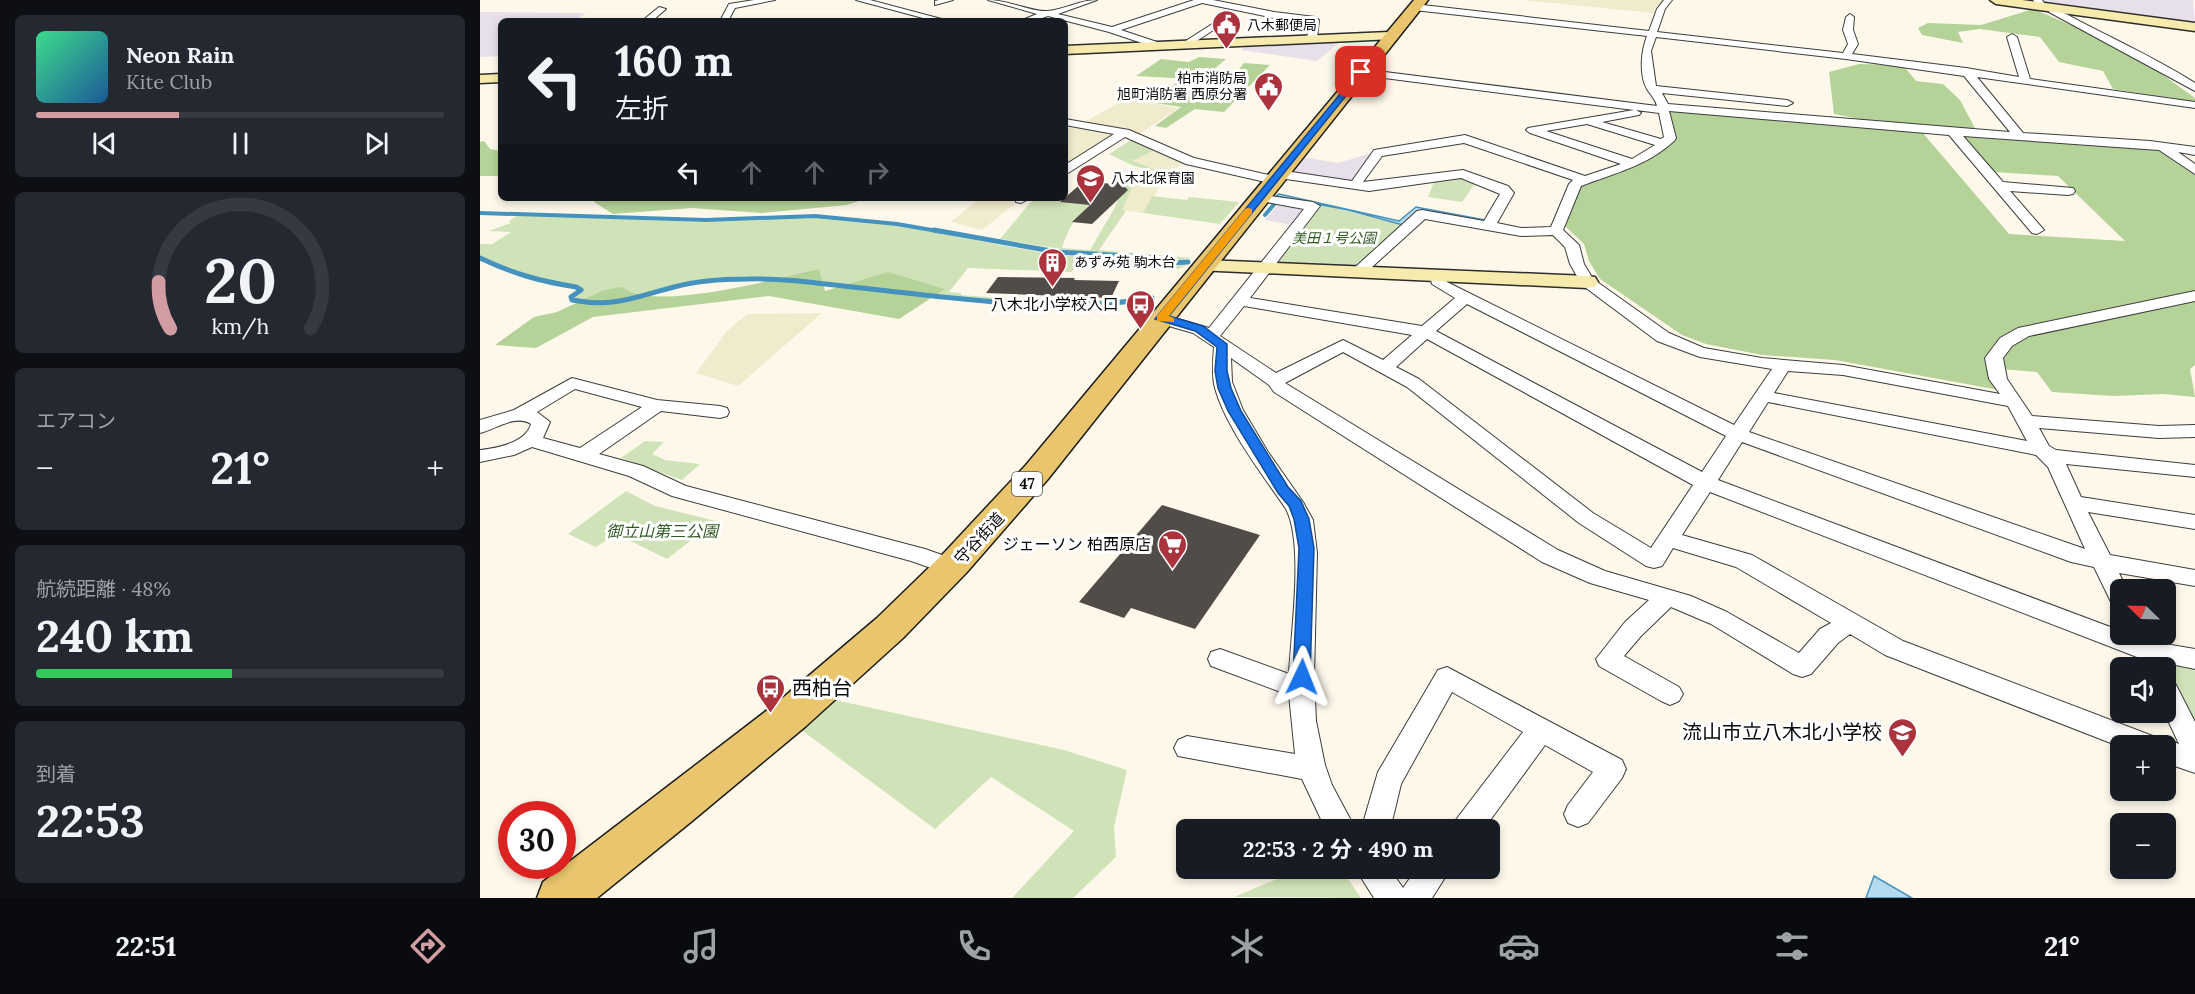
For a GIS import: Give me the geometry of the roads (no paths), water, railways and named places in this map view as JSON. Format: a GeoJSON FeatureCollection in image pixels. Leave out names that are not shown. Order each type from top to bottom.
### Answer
{"type":"FeatureCollection","features":[{"type":"Feature","properties":{"kind":"main road","name":"守谷街道"},"geometry":{"type":"LineString","coordinates":[[560,898],[730,765],[868,648],[988,529],[1037,472],[1417,4]]}},
{"type":"Feature","properties":{"kind":"street"},"geometry":{"type":"LineString","coordinates":[[726,18],[732,6],[741,2],[771,0]]}},
{"type":"Feature","properties":{"kind":"street"},"geometry":{"type":"LineString","coordinates":[[860,0],[933,18]]}},
{"type":"Feature","properties":{"kind":"street"},"geometry":{"type":"LineString","coordinates":[[938,3],[949,0]]}},
{"type":"Feature","properties":{"kind":"street"},"geometry":{"type":"LineString","coordinates":[[992,0],[1064,18]]}},
{"type":"Feature","properties":{"kind":"street"},"geometry":{"type":"LineString","coordinates":[[1034,18],[1093,0]]}},
{"type":"Feature","properties":{"kind":"street"},"geometry":{"type":"LineString","coordinates":[[1112,30],[1201,0],[1274,15],[1315,20],[1312,38]]}},
{"type":"Feature","properties":{"kind":"street"},"geometry":{"type":"LineString","coordinates":[[1220,4],[1232,0]]}},
{"type":"Feature","properties":{"kind":"street"},"geometry":{"type":"LineString","coordinates":[[1556,231],[1575,184],[1633,164],[1655,153],[1670,138],[1659,109],[1661,99],[1651,87],[1646,51],[1660,9],[1668,0]]}},
{"type":"Feature","properties":{"kind":"street"},"geometry":{"type":"LineString","coordinates":[[1996,0],[2195,27]]}},
{"type":"Feature","properties":{"kind":"street"},"geometry":{"type":"LineString","coordinates":[[758,2],[772,10]]}},
{"type":"Feature","properties":{"kind":"street"},"geometry":{"type":"LineString","coordinates":[[1417,4],[1966,71],[2195,105]]}},
{"type":"Feature","properties":{"kind":"street"},"geometry":{"type":"LineString","coordinates":[[2044,5],[2195,88]]}},
{"type":"Feature","properties":{"kind":"street"},"geometry":{"type":"LineString","coordinates":[[650,18],[662,9]]}},
{"type":"Feature","properties":{"kind":"street"},"geometry":{"type":"LineString","coordinates":[[1846,56],[1853,44],[1848,30],[1850,17]]}},
{"type":"Feature","properties":{"kind":"street"},"geometry":{"type":"LineString","coordinates":[[1068,19],[1157,45]]}},
{"type":"Feature","properties":{"kind":"street"},"geometry":{"type":"LineString","coordinates":[[1186,44],[1223,21]]}},
{"type":"Feature","properties":{"kind":"street"},"geometry":{"type":"LineString","coordinates":[[1068,50],[1389,36]]}},
{"type":"Feature","properties":{"kind":"street"},"geometry":{"type":"LineString","coordinates":[[2012,37],[2025,80]]}},
{"type":"Feature","properties":{"kind":"street"},"geometry":{"type":"LineString","coordinates":[[1966,71],[2019,136]]}},
{"type":"Feature","properties":{"kind":"street"},"geometry":{"type":"LineString","coordinates":[[1361,72],[1659,109],[2150,145],[2195,151]]}},
{"type":"Feature","properties":{"kind":"street"},"geometry":{"type":"LineString","coordinates":[[480,79],[498,78]]}},
{"type":"Feature","properties":{"kind":"street"},"geometry":{"type":"LineString","coordinates":[[1654,89],[1787,103]]}},
{"type":"Feature","properties":{"kind":"street"},"geometry":{"type":"LineString","coordinates":[[1633,164],[1532,130],[1659,109]]}},
{"type":"Feature","properties":{"kind":"street"},"geometry":{"type":"LineString","coordinates":[[1589,121],[1664,144]]}},
{"type":"Feature","properties":{"kind":"street"},"geometry":{"type":"LineString","coordinates":[[1068,122],[1125,132],[1190,161],[1270,184],[1313,206],[1220,327],[1216,341],[1224,388],[1283,490],[1296,505],[1302,519],[1306,548],[1302,689],[1304,725],[1311,764],[1319,788],[1336,819]]}},
{"type":"Feature","properties":{"kind":"street"},"geometry":{"type":"LineString","coordinates":[[1068,169],[1125,132]]}},
{"type":"Feature","properties":{"kind":"street"},"geometry":{"type":"LineString","coordinates":[[1953,132],[2002,186],[2037,230]]}},
{"type":"Feature","properties":{"kind":"street"},"geometry":{"type":"LineString","coordinates":[[1355,185],[1378,153],[1465,139],[1584,180]]}},
{"type":"Feature","properties":{"kind":"street"},"geometry":{"type":"LineString","coordinates":[[2164,148],[2195,170]]}},
{"type":"Feature","properties":{"kind":"street"},"geometry":{"type":"LineString","coordinates":[[1270,184],[1369,187],[1463,174],[1503,189],[1507,193],[1488,226]]}},
{"type":"Feature","properties":{"kind":"street"},"geometry":{"type":"LineString","coordinates":[[2002,186],[2068,191]]}},
{"type":"Feature","properties":{"kind":"street"},"geometry":{"type":"LineString","coordinates":[[1356,273],[1422,214],[1521,232],[1556,231],[1572,245],[1577,264],[1587,282],[1663,337],[1700,352],[1762,363],[1843,370],[2015,402]]}},
{"type":"Feature","properties":{"kind":"street"},"geometry":{"type":"LineString","coordinates":[[1204,266],[1587,282]]}},
{"type":"Feature","properties":{"kind":"street"},"geometry":{"type":"LineString","coordinates":[[1438,276],[1440,284],[1737,434],[2079,556],[2195,578]]}},
{"type":"Feature","properties":{"kind":"street"},"geometry":{"type":"LineString","coordinates":[[1384,368],[1466,297]]}},
{"type":"Feature","properties":{"kind":"street"},"geometry":{"type":"LineString","coordinates":[[2111,579],[2073,503],[2058,467],[1998,379],[1994,358],[2006,342],[2024,332],[2195,297]]}},
{"type":"Feature","properties":{"kind":"street"},"geometry":{"type":"LineString","coordinates":[[1240,301],[1425,332],[1704,482],[2146,651],[2195,659]]}},
{"type":"Feature","properties":{"kind":"street"},"geometry":{"type":"LineString","coordinates":[[1161,319],[1176,321],[1216,341],[1275,381],[1280,388],[1550,556],[1598,577],[1667,597],[1719,618],[1802,667],[1829,636],[1848,623]]}},
{"type":"Feature","properties":{"kind":"street"},"geometry":{"type":"LineString","coordinates":[[1275,381],[1343,345],[1413,383],[1586,519],[1654,560],[1784,364]]}},
{"type":"Feature","properties":{"kind":"street"},"geometry":{"type":"LineString","coordinates":[[480,427],[519,415],[572,383],[657,405],[720,412]]}},
{"type":"Feature","properties":{"kind":"street"},"geometry":{"type":"LineString","coordinates":[[1764,396],[2047,453],[2195,471]]}},
{"type":"Feature","properties":{"kind":"street"},"geometry":{"type":"LineString","coordinates":[[582,456],[657,405]]}},
{"type":"Feature","properties":{"kind":"street"},"geometry":{"type":"LineString","coordinates":[[480,456],[503,453],[529,440],[541,428],[541,422],[537,418],[519,415]]}},
{"type":"Feature","properties":{"kind":"street"},"geometry":{"type":"LineString","coordinates":[[2025,421],[2159,432],[2195,431]]}},
{"type":"Feature","properties":{"kind":"street"},"geometry":{"type":"LineString","coordinates":[[529,440],[636,471],[679,491],[917,555],[951,567]]}},
{"type":"Feature","properties":{"kind":"street"},"geometry":{"type":"LineString","coordinates":[[2073,503],[2195,522]]}},
{"type":"Feature","properties":{"kind":"street"},"geometry":{"type":"LineString","coordinates":[[1670,539],[1744,561],[1894,648],[2120,735]]}},
{"type":"Feature","properties":{"kind":"street"},"geometry":{"type":"LineString","coordinates":[[1667,597],[1633,629],[1608,659],[1670,694]]}},
{"type":"Feature","properties":{"kind":"street"},"geometry":{"type":"LineString","coordinates":[[1220,659],[1302,689]]}},
{"type":"Feature","properties":{"kind":"street"},"geometry":{"type":"LineString","coordinates":[[1378,819],[1388,782],[1447,677],[1612,769],[1578,814]]}},
{"type":"Feature","properties":{"kind":"street"},"geometry":{"type":"LineString","coordinates":[[2176,710],[2195,749]]}},
{"type":"Feature","properties":{"kind":"street"},"geometry":{"type":"LineString","coordinates":[[1474,819],[1540,729]]}},
{"type":"Feature","properties":{"kind":"street"},"geometry":{"type":"LineString","coordinates":[[1188,748],[1302,767],[1311,764]]}},
{"type":"Feature","properties":{"kind":"street"},"geometry":{"type":"LineString","coordinates":[[2176,754],[2195,761]]}},
{"type":"Feature","properties":{"kind":"street"},"geometry":{"type":"LineString","coordinates":[[1378,879],[1392,898]]}},
{"type":"Feature","properties":{"kind":"street"},"geometry":{"type":"LineString","coordinates":[[1414,898],[1428,879]]}},
{"type":"Feature","properties":{"kind":"water"},"geometry":{"type":"Polygon","coordinates":[[[1279,194],[1399,221],[1416,207],[1485,220],[1479,221],[1420,211],[1403,225],[1348,210],[1276,196],[1279,194]]]}},
{"type":"Feature","properties":{"kind":"water"},"geometry":{"type":"Polygon","coordinates":[[[1874,876],[1912,898],[1866,898],[1874,876]]]}},
{"type":"Feature","properties":{"kind":"waterway"},"geometry":{"type":"LineString","coordinates":[[1265,215],[1276,202]]}},
{"type":"Feature","properties":{"kind":"waterway"},"geometry":{"type":"LineString","coordinates":[[480,213],[706,220],[815,216],[897,224],[943,232]]}},
{"type":"Feature","properties":{"kind":"waterway"},"geometry":{"type":"LineString","coordinates":[[934,230],[1057,252],[1146,257],[1173,263],[1188,262]]}},
{"type":"Feature","properties":{"kind":"waterway"},"geometry":{"type":"LineString","coordinates":[[480,258],[527,276],[576,287],[581,290],[571,297],[572,300],[600,303],[624,300],[683,285],[729,279],[800,281],[1040,305],[1115,303],[1152,298]]}},
{"type":"Feature","properties":{"kind":"place","name":"八木郵便局"},"geometry":{"type":"Point","coordinates":[1226,50]}},
{"type":"Feature","properties":{"kind":"place","name":"柏市消防局 旭町消防署 西原分署"},"geometry":{"type":"Point","coordinates":[1268,112]}},
{"type":"Feature","properties":{"kind":"place","name":"八木北保育園"},"geometry":{"type":"Point","coordinates":[1090,204]}},
{"type":"Feature","properties":{"kind":"place","name":"あずみ苑 駒木台"},"geometry":{"type":"Point","coordinates":[1053,288]}},
{"type":"Feature","properties":{"kind":"place","name":"八木北小学校入口"},"geometry":{"type":"Point","coordinates":[1140,330]}},
{"type":"Feature","properties":{"kind":"place","name":"ジェーソン 柏西原店"},"geometry":{"type":"Point","coordinates":[1172,570]}},
{"type":"Feature","properties":{"kind":"place","name":"西柏台"},"geometry":{"type":"Point","coordinates":[771,714]}},
{"type":"Feature","properties":{"kind":"place","name":"流山市立八木北小学校"},"geometry":{"type":"Point","coordinates":[1903,758]}},
{"type":"Feature","properties":{"kind":"park label","name":"美田１号公園"},"geometry":{"type":"Point","coordinates":[1334,238]}},
{"type":"Feature","properties":{"kind":"park label","name":"御立山第三公園"},"geometry":{"type":"Point","coordinates":[662,531]}}]}
